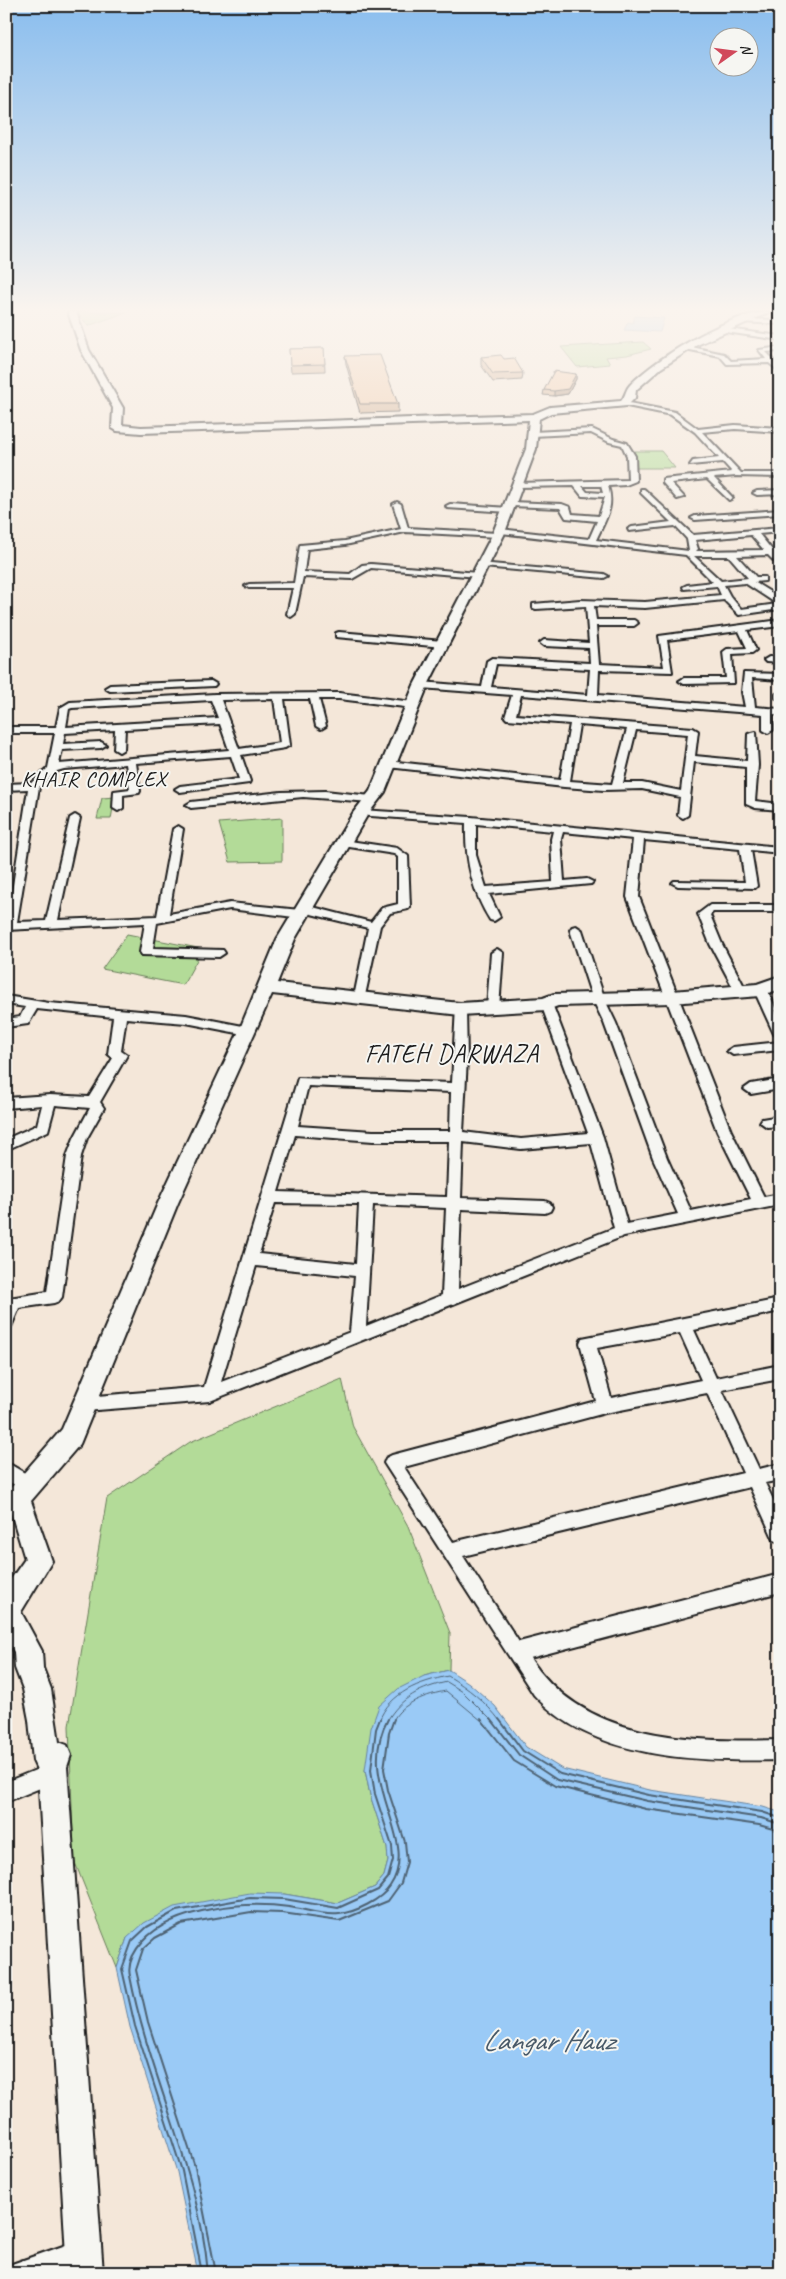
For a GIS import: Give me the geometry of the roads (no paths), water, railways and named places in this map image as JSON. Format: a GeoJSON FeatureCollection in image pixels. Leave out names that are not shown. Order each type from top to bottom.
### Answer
{"type":"FeatureCollection","features":[{"type":"Feature","properties":{"kind":"street"},"geometry":{"type":"LineString","coordinates":[[117,418],[117,428],[141,430],[534,425],[592,431],[611,441],[625,444],[631,456],[632,481],[518,485]]}},
{"type":"Feature","properties":{"kind":"street"},"geometry":{"type":"LineString","coordinates":[[21,2273],[84,2262],[52,1770],[47,1762],[43,1720],[29,1668],[28,1651],[20,1634],[10,1623],[8,1612],[12,1600],[39,1561],[18,1498],[71,1436],[168,1203],[248,1031],[286,939],[304,912],[343,843],[376,792],[421,685],[499,533],[531,449],[534,425],[541,418]]}},
{"type":"Feature","properties":{"kind":"street"},"geometry":{"type":"LineString","coordinates":[[680,418],[697,431],[736,474]]}},
{"type":"Feature","properties":{"kind":"street"},"geometry":{"type":"LineString","coordinates":[[697,431],[735,428],[780,430]]}},
{"type":"Feature","properties":{"kind":"street"},"geometry":{"type":"LineString","coordinates":[[693,463],[724,460]]}},
{"type":"Feature","properties":{"kind":"street"},"geometry":{"type":"LineString","coordinates":[[680,497],[666,481],[736,474],[744,476],[780,475]]}},
{"type":"Feature","properties":{"kind":"street"},"geometry":{"type":"LineString","coordinates":[[708,476],[729,498]]}},
{"type":"Feature","properties":{"kind":"street"},"geometry":{"type":"LineString","coordinates":[[577,483],[579,489],[585,494],[607,495]]}},
{"type":"Feature","properties":{"kind":"street"},"geometry":{"type":"LineString","coordinates":[[590,542],[607,508],[607,495],[604,483]]}},
{"type":"Feature","properties":{"kind":"street"},"geometry":{"type":"LineString","coordinates":[[644,490],[691,538],[692,553],[689,556],[719,583],[726,597],[739,612],[780,606]]}},
{"type":"Feature","properties":{"kind":"street"},"geometry":{"type":"LineString","coordinates":[[757,493],[780,492]]}},
{"type":"Feature","properties":{"kind":"street"},"geometry":{"type":"LineString","coordinates":[[397,504],[405,530]]}},
{"type":"Feature","properties":{"kind":"street"},"geometry":{"type":"LineString","coordinates":[[450,506],[562,506],[567,509],[569,516],[602,518]]}},
{"type":"Feature","properties":{"kind":"street"},"geometry":{"type":"LineString","coordinates":[[695,518],[780,512]]}},
{"type":"Feature","properties":{"kind":"street"},"geometry":{"type":"LineString","coordinates":[[632,529],[676,524]]}},
{"type":"Feature","properties":{"kind":"street"},"geometry":{"type":"LineString","coordinates":[[290,614],[298,585],[303,547],[345,543],[405,530],[499,533],[692,553],[780,552]]}},
{"type":"Feature","properties":{"kind":"street"},"geometry":{"type":"LineString","coordinates":[[691,538],[780,530]]}},
{"type":"Feature","properties":{"kind":"street"},"geometry":{"type":"LineString","coordinates":[[753,532],[780,565]]}},
{"type":"Feature","properties":{"kind":"street"},"geometry":{"type":"LineString","coordinates":[[731,554],[749,580],[780,602]]}},
{"type":"Feature","properties":{"kind":"street"},"geometry":{"type":"LineString","coordinates":[[299,574],[352,577],[365,567],[371,566],[604,576]]}},
{"type":"Feature","properties":{"kind":"street"},"geometry":{"type":"LineString","coordinates":[[686,587],[762,579]]}},
{"type":"Feature","properties":{"kind":"street"},"geometry":{"type":"LineString","coordinates":[[249,586],[298,585]]}},
{"type":"Feature","properties":{"kind":"street"},"geometry":{"type":"LineString","coordinates":[[536,606],[580,603],[590,605],[645,605],[726,597]]}},
{"type":"Feature","properties":{"kind":"street"},"geometry":{"type":"LineString","coordinates":[[590,605],[595,666],[593,696]]}},
{"type":"Feature","properties":{"kind":"street"},"geometry":{"type":"LineString","coordinates":[[592,623],[634,623]]}},
{"type":"Feature","properties":{"kind":"street"},"geometry":{"type":"LineString","coordinates":[[486,690],[492,661],[669,670],[662,638],[780,623]]}},
{"type":"Feature","properties":{"kind":"street"},"geometry":{"type":"LineString","coordinates":[[684,681],[731,681],[727,652],[752,650],[742,628]]}},
{"type":"Feature","properties":{"kind":"street"},"geometry":{"type":"LineString","coordinates":[[339,634],[443,644]]}},
{"type":"Feature","properties":{"kind":"street"},"geometry":{"type":"LineString","coordinates":[[544,643],[594,646]]}},
{"type":"Feature","properties":{"kind":"street"},"geometry":{"type":"LineString","coordinates":[[770,660],[780,660]]}},
{"type":"Feature","properties":{"kind":"street"},"geometry":{"type":"LineString","coordinates":[[751,710],[747,692],[747,675],[760,672],[780,676]]}},
{"type":"Feature","properties":{"kind":"street"},"geometry":{"type":"LineString","coordinates":[[110,688],[211,680],[213,697],[225,721],[234,753],[245,781],[180,789]]}},
{"type":"Feature","properties":{"kind":"street"},"geometry":{"type":"LineString","coordinates":[[421,685],[593,696],[780,712]]}},
{"type":"Feature","properties":{"kind":"street"},"geometry":{"type":"LineString","coordinates":[[138,701],[140,687]]}},
{"type":"Feature","properties":{"kind":"street"},"geometry":{"type":"LineString","coordinates":[[518,691],[510,717],[693,731],[682,815]]}},
{"type":"Feature","properties":{"kind":"street"},"geometry":{"type":"LineString","coordinates":[[53,769],[65,708],[68,706],[213,697],[279,698],[314,696],[339,696],[413,705]]}},
{"type":"Feature","properties":{"kind":"street"},"geometry":{"type":"LineString","coordinates":[[314,696],[321,726]]}},
{"type":"Feature","properties":{"kind":"street"},"geometry":{"type":"LineString","coordinates":[[279,698],[285,745],[234,753],[64,766],[53,769],[34,786],[9,926],[157,919],[230,906],[304,912],[374,926]]}},
{"type":"Feature","properties":{"kind":"street"},"geometry":{"type":"LineString","coordinates":[[768,711],[768,730]]}},
{"type":"Feature","properties":{"kind":"street"},"geometry":{"type":"LineString","coordinates":[[6,730],[60,730],[225,721]]}},
{"type":"Feature","properties":{"kind":"street"},"geometry":{"type":"LineString","coordinates":[[564,784],[575,722]]}},
{"type":"Feature","properties":{"kind":"street"},"geometry":{"type":"LineString","coordinates":[[119,749],[120,727]]}},
{"type":"Feature","properties":{"kind":"street"},"geometry":{"type":"LineString","coordinates":[[617,786],[632,727]]}},
{"type":"Feature","properties":{"kind":"street"},"geometry":{"type":"LineString","coordinates":[[753,734],[751,803],[780,808]]}},
{"type":"Feature","properties":{"kind":"street"},"geometry":{"type":"LineString","coordinates":[[57,747],[101,745]]}},
{"type":"Feature","properties":{"kind":"street"},"geometry":{"type":"LineString","coordinates":[[690,759],[753,765]]}},
{"type":"Feature","properties":{"kind":"street"},"geometry":{"type":"LineString","coordinates":[[118,808],[118,793],[135,791],[131,762]]}},
{"type":"Feature","properties":{"kind":"street"},"geometry":{"type":"LineString","coordinates":[[388,764],[564,784],[604,787],[642,786],[686,795]]}},
{"type":"Feature","properties":{"kind":"street"},"geometry":{"type":"LineString","coordinates":[[6,787],[34,786]]}},
{"type":"Feature","properties":{"kind":"street"},"geometry":{"type":"LineString","coordinates":[[191,804],[285,793],[338,793],[366,806],[471,820],[780,850]]}},
{"type":"Feature","properties":{"kind":"street"},"geometry":{"type":"LineString","coordinates":[[51,924],[76,818]]}},
{"type":"Feature","properties":{"kind":"street"},"geometry":{"type":"LineString","coordinates":[[471,820],[471,856],[486,902],[494,916]]}},
{"type":"Feature","properties":{"kind":"street"},"geometry":{"type":"LineString","coordinates":[[178,829],[157,919],[146,952],[219,953]]}},
{"type":"Feature","properties":{"kind":"street"},"geometry":{"type":"LineString","coordinates":[[559,829],[556,839],[559,885]]}},
{"type":"Feature","properties":{"kind":"street"},"geometry":{"type":"LineString","coordinates":[[639,835],[632,897],[724,1131],[760,1203]]}},
{"type":"Feature","properties":{"kind":"street"},"geometry":{"type":"LineString","coordinates":[[343,843],[397,851],[402,854],[404,907],[386,910],[374,926],[360,997]]}},
{"type":"Feature","properties":{"kind":"street"},"geometry":{"type":"LineString","coordinates":[[678,883],[751,886],[745,846]]}},
{"type":"Feature","properties":{"kind":"street"},"geometry":{"type":"LineString","coordinates":[[484,892],[587,882]]}},
{"type":"Feature","properties":{"kind":"street"},"geometry":{"type":"LineString","coordinates":[[741,992],[716,944],[704,914],[710,909],[780,908]]}},
{"type":"Feature","properties":{"kind":"street"},"geometry":{"type":"LineString","coordinates":[[576,930],[599,1000],[610,1023],[660,1158],[687,1219]]}},
{"type":"Feature","properties":{"kind":"street"},"geometry":{"type":"LineString","coordinates":[[493,1008],[497,953]]}},
{"type":"Feature","properties":{"kind":"street"},"geometry":{"type":"LineString","coordinates":[[265,987],[460,1008],[493,1008],[547,1004],[554,1000],[672,997],[741,992],[760,990],[780,982]]}},
{"type":"Feature","properties":{"kind":"street"},"geometry":{"type":"LineString","coordinates":[[760,990],[780,1034]]}},
{"type":"Feature","properties":{"kind":"street"},"geometry":{"type":"LineString","coordinates":[[6,1000],[186,1019],[248,1031]]}},
{"type":"Feature","properties":{"kind":"street"},"geometry":{"type":"LineString","coordinates":[[6,1023],[24,1021],[33,1004]]}},
{"type":"Feature","properties":{"kind":"street"},"geometry":{"type":"LineString","coordinates":[[547,1004],[596,1138],[622,1231]]}},
{"type":"Feature","properties":{"kind":"street"},"geometry":{"type":"LineString","coordinates":[[450,1299],[458,1088],[461,1059],[460,1008]]}},
{"type":"Feature","properties":{"kind":"street"},"geometry":{"type":"LineString","coordinates":[[93,1102],[121,1055],[114,1054],[120,1013]]}},
{"type":"Feature","properties":{"kind":"street"},"geometry":{"type":"LineString","coordinates":[[733,1051],[780,1046]]}},
{"type":"Feature","properties":{"kind":"street"},"geometry":{"type":"LineString","coordinates":[[210,1394],[232,1314],[271,1197],[304,1081],[458,1088]]}},
{"type":"Feature","properties":{"kind":"street"},"geometry":{"type":"LineString","coordinates":[[751,1088],[780,1084]]}},
{"type":"Feature","properties":{"kind":"street"},"geometry":{"type":"LineString","coordinates":[[6,1103],[50,1100],[93,1102]]}},
{"type":"Feature","properties":{"kind":"street"},"geometry":{"type":"LineString","coordinates":[[6,1145],[43,1128],[50,1100]]}},
{"type":"Feature","properties":{"kind":"street"},"geometry":{"type":"LineString","coordinates":[[6,1322],[14,1302],[54,1297],[61,1261],[61,1235],[74,1154],[97,1108],[93,1102]]}},
{"type":"Feature","properties":{"kind":"street"},"geometry":{"type":"LineString","coordinates":[[291,1130],[373,1136],[456,1136],[522,1144],[596,1138]]}},
{"type":"Feature","properties":{"kind":"street"},"geometry":{"type":"LineString","coordinates":[[271,1197],[546,1207]]}},
{"type":"Feature","properties":{"kind":"street"},"geometry":{"type":"LineString","coordinates":[[357,1336],[363,1271],[366,1199]]}},
{"type":"Feature","properties":{"kind":"street"},"geometry":{"type":"LineString","coordinates":[[85,1404],[210,1394],[622,1231],[780,1199]]}},
{"type":"Feature","properties":{"kind":"street"},"geometry":{"type":"LineString","coordinates":[[250,1259],[363,1271]]}},
{"type":"Feature","properties":{"kind":"street"},"geometry":{"type":"LineString","coordinates":[[605,1406],[588,1343],[684,1326],[780,1305]]}},
{"type":"Feature","properties":{"kind":"street"},"geometry":{"type":"LineString","coordinates":[[684,1326],[780,1534]]}},
{"type":"Feature","properties":{"kind":"street"},"geometry":{"type":"LineString","coordinates":[[780,1372],[605,1406],[392,1463],[516,1652],[542,1689],[556,1703],[579,1718],[610,1730],[678,1749],[732,1752],[780,1750]]}},
{"type":"Feature","properties":{"kind":"street"},"geometry":{"type":"LineString","coordinates":[[6,1470],[29,1485]]}},
{"type":"Feature","properties":{"kind":"street"},"geometry":{"type":"LineString","coordinates":[[449,1551],[780,1472]]}},
{"type":"Feature","properties":{"kind":"street"},"geometry":{"type":"LineString","coordinates":[[516,1652],[780,1584]]}},
{"type":"Feature","properties":{"kind":"street"},"geometry":{"type":"LineString","coordinates":[[6,1792],[52,1770]]}},
{"type":"Feature","properties":{"kind":"water","name":"Langar Hauz"},"geometry":{"type":"Polygon","coordinates":[[[449,1670],[469,1683],[495,1706],[526,1747],[562,1769],[650,1790],[763,1807],[776,1811],[780,1815],[780,2273],[198,2273],[177,2172],[130,2027],[117,1968],[127,1938],[144,1923],[174,1907],[250,1893],[284,1894],[338,1903],[375,1887],[384,1876],[388,1861],[387,1847],[370,1795],[365,1770],[371,1728],[379,1706],[398,1689],[424,1676],[449,1670]]]}},
{"type":"Feature","properties":{"kind":"district","name":"KHAIR COMPLEX"},"geometry":{"type":"Point","coordinates":[94,779]}},
{"type":"Feature","properties":{"kind":"district","name":"FATEH DARWAZA"},"geometry":{"type":"Point","coordinates":[452,1053]}}]}
